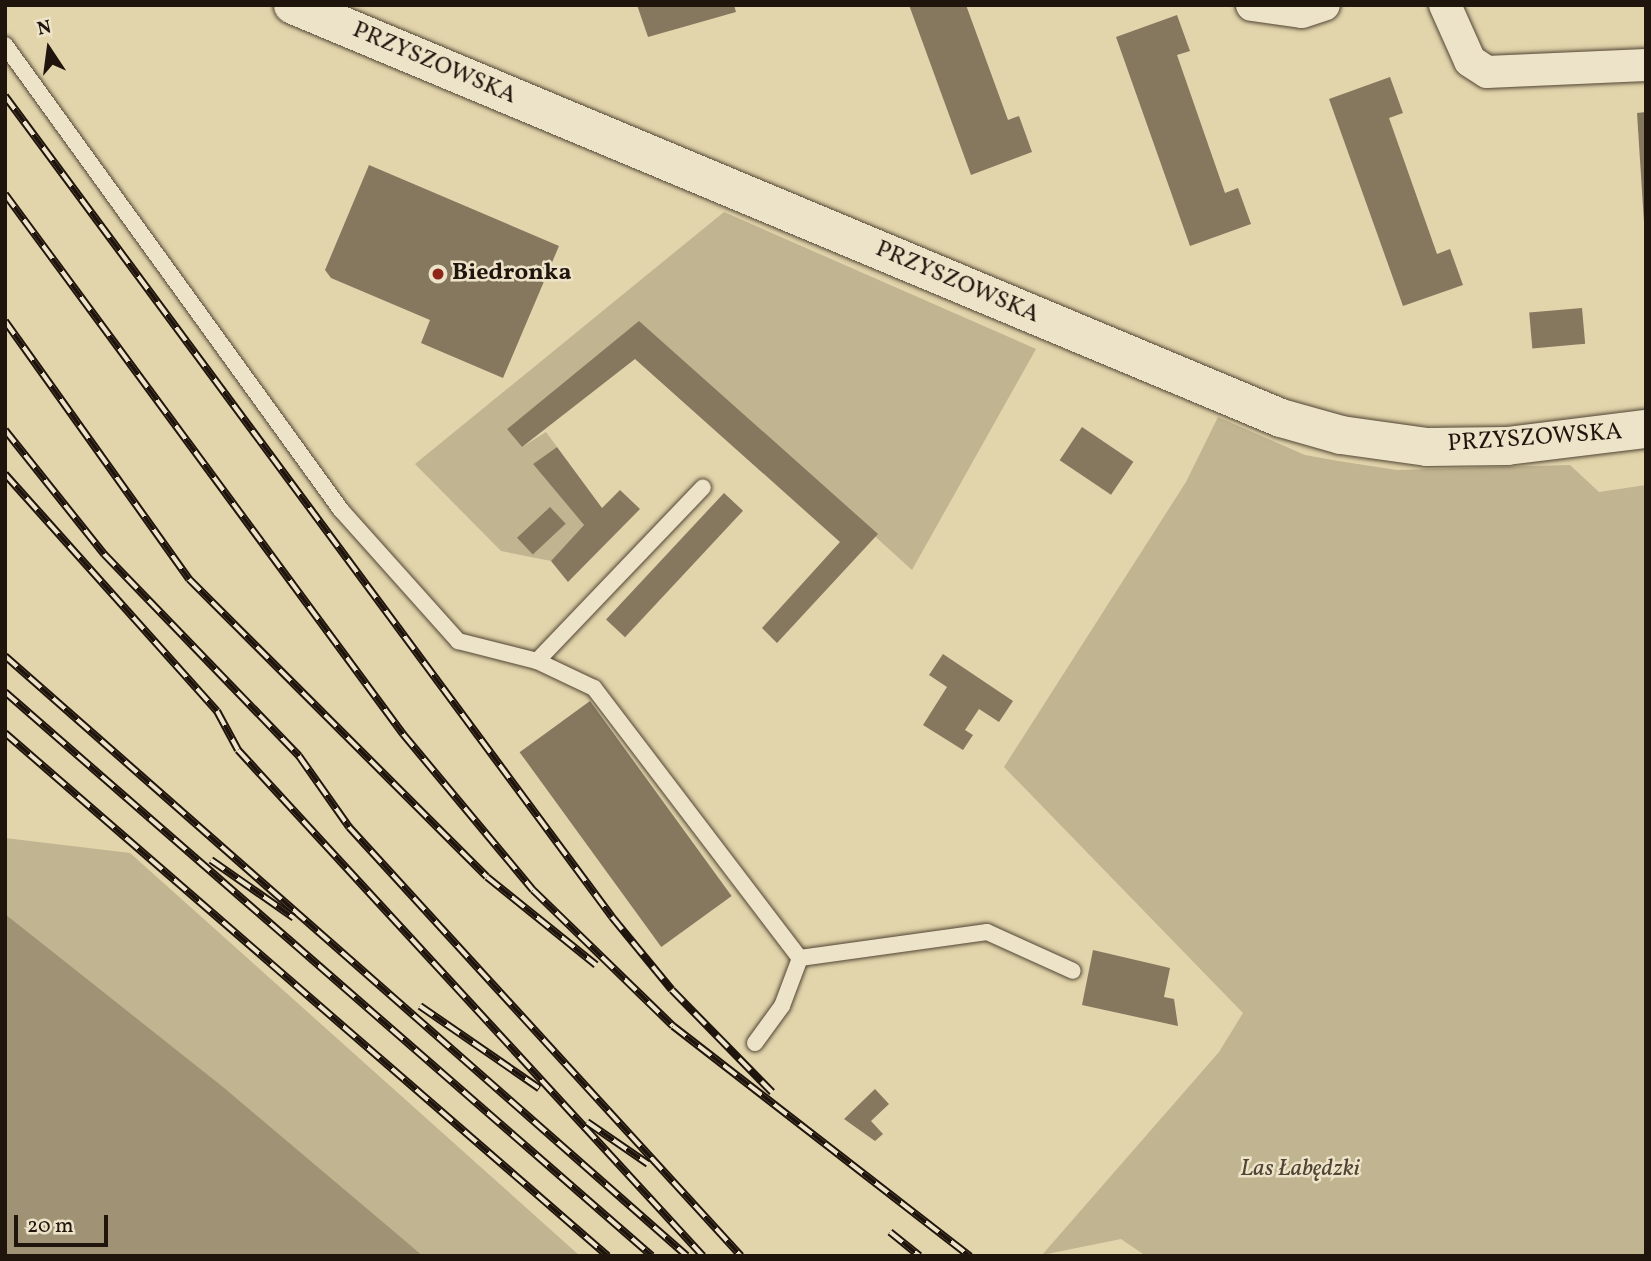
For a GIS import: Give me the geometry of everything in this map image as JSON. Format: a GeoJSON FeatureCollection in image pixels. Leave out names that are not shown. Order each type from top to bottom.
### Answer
{"type":"FeatureCollection","features":[{"type":"Feature","properties":{"kind":"street","name":"PRZYSZOWSKA"},"geometry":{"type":"LineString","coordinates":[[293,5],[1281,418],[1341,435],[1427,447],[1507,446],[1646,429]]}},
{"type":"Feature","properties":{"kind":"street"},"geometry":{"type":"LineString","coordinates":[[1252,5],[1302,12],[1324,5]]}},
{"type":"Feature","properties":{"kind":"street"},"geometry":{"type":"LineString","coordinates":[[1445,5],[1470,61],[1487,72],[1646,65]]}},
{"type":"Feature","properties":{"kind":"lane"},"geometry":{"type":"LineString","coordinates":[[5,45],[341,510],[458,641],[537,661],[594,688],[800,958]]}},
{"type":"Feature","properties":{"kind":"lane"},"geometry":{"type":"LineString","coordinates":[[537,661],[703,487]]}},
{"type":"Feature","properties":{"kind":"lane"},"geometry":{"type":"LineString","coordinates":[[800,958],[987,932],[1073,971]]}},
{"type":"Feature","properties":{"kind":"lane"},"geometry":{"type":"LineString","coordinates":[[755,1043],[782,1006],[800,958]]}},
{"type":"Feature","properties":{"kind":"green space"},"geometry":{"type":"Polygon","coordinates":[[[724,212],[1036,349],[912,570],[639,322],[507,429],[522,447],[546,432],[557,447],[533,464],[584,525],[551,561],[501,551],[415,464],[724,212]]]}},
{"type":"Feature","properties":{"kind":"green space","name":"Las Łabędzki"},"geometry":{"type":"Polygon","coordinates":[[[1218,417],[1305,455],[1338,461],[1397,470],[1570,465],[1599,492],[1646,485],[1646,1256],[1146,1256],[1121,1239],[1042,1255],[1219,1052],[1243,1013],[1004,767],[1186,482],[1218,417]]]}},
{"type":"Feature","properties":{"kind":"green space"},"geometry":{"type":"Polygon","coordinates":[[[5,838],[130,853],[580,1256],[423,1256],[5,914],[5,838]]]}},
{"type":"Feature","properties":{"kind":"shaded area"},"geometry":{"type":"Polygon","coordinates":[[[5,914],[223,1087],[423,1256],[5,1256],[5,914]]]}},
{"type":"Feature","properties":{"kind":"building"},"geometry":{"type":"Polygon","coordinates":[[[637,5],[734,5],[736,12],[648,37],[637,5]]]}},
{"type":"Feature","properties":{"kind":"building"},"geometry":{"type":"Polygon","coordinates":[[[909,5],[966,5],[1008,120],[1019,116],[1032,152],[971,175],[909,5]]]}},
{"type":"Feature","properties":{"kind":"building"},"geometry":{"type":"Polygon","coordinates":[[[1177,15],[1190,51],[1177,55],[1225,193],[1238,188],[1251,224],[1190,246],[1116,37],[1177,15]]]}},
{"type":"Feature","properties":{"kind":"building"},"geometry":{"type":"Polygon","coordinates":[[[1390,77],[1403,113],[1389,118],[1437,254],[1450,249],[1463,285],[1403,306],[1329,99],[1390,77]]]}},
{"type":"Feature","properties":{"kind":"building"},"geometry":{"type":"Polygon","coordinates":[[[1646,112],[1646,222],[1644,222],[1637,113],[1646,112]]]}},
{"type":"Feature","properties":{"kind":"building","name":"Biedronka"},"geometry":{"type":"Polygon","coordinates":[[[369,165],[559,246],[503,378],[421,343],[430,320],[331,278],[325,270],[369,165]]]}},
{"type":"Feature","properties":{"kind":"building"},"geometry":{"type":"Polygon","coordinates":[[[1582,308],[1585,344],[1532,348],[1529,313],[1582,308]]]}},
{"type":"Feature","properties":{"kind":"building"},"geometry":{"type":"Polygon","coordinates":[[[639,321],[878,534],[777,643],[762,628],[840,542],[635,359],[522,447],[507,429],[639,321]]]}},
{"type":"Feature","properties":{"kind":"building"},"geometry":{"type":"Polygon","coordinates":[[[1082,427],[1133,462],[1111,495],[1060,460],[1082,427]]]}},
{"type":"Feature","properties":{"kind":"building"},"geometry":{"type":"Polygon","coordinates":[[[557,447],[602,508],[620,490],[640,509],[568,582],[551,561],[584,525],[533,464],[557,447]]]}},
{"type":"Feature","properties":{"kind":"building"},"geometry":{"type":"Polygon","coordinates":[[[724,493],[743,511],[625,637],[606,620],[724,493]]]}},
{"type":"Feature","properties":{"kind":"building"},"geometry":{"type":"Polygon","coordinates":[[[550,507],[566,524],[533,555],[517,538],[550,507]]]}},
{"type":"Feature","properties":{"kind":"building"},"geometry":{"type":"Polygon","coordinates":[[[943,654],[1013,701],[999,722],[979,709],[965,730],[973,735],[963,750],[923,725],[947,687],[929,675],[943,654]]]}},
{"type":"Feature","properties":{"kind":"building"},"geometry":{"type":"Polygon","coordinates":[[[590,701],[732,896],[661,947],[520,752],[590,701]]]}},
{"type":"Feature","properties":{"kind":"building"},"geometry":{"type":"Polygon","coordinates":[[[1093,950],[1170,968],[1164,997],[1174,999],[1178,1026],[1082,1005],[1093,950]]]}},
{"type":"Feature","properties":{"kind":"building"},"geometry":{"type":"Polygon","coordinates":[[[875,1089],[889,1104],[871,1121],[883,1134],[875,1141],[844,1119],[875,1089]]]}},
{"type":"Feature","properties":{"kind":"railway"},"geometry":{"type":"LineString","coordinates":[[5,96],[612,917],[672,990],[772,1092]]}},
{"type":"Feature","properties":{"kind":"railway"},"geometry":{"type":"LineString","coordinates":[[5,194],[403,734],[533,890],[673,1026],[970,1256]]}},
{"type":"Feature","properties":{"kind":"railway"},"geometry":{"type":"LineString","coordinates":[[5,321],[189,579],[487,877],[596,965]]}},
{"type":"Feature","properties":{"kind":"railway"},"geometry":{"type":"LineString","coordinates":[[5,430],[104,554],[299,756],[349,827],[741,1256]]}},
{"type":"Feature","properties":{"kind":"railway"},"geometry":{"type":"LineString","coordinates":[[5,474],[217,711],[238,750],[703,1256]]}},
{"type":"Feature","properties":{"kind":"railway"},"geometry":{"type":"LineString","coordinates":[[5,656],[687,1256]]}},
{"type":"Feature","properties":{"kind":"railway"},"geometry":{"type":"LineString","coordinates":[[5,692],[652,1256]]}},
{"type":"Feature","properties":{"kind":"railway"},"geometry":{"type":"LineString","coordinates":[[5,733],[608,1256]]}},
{"type":"Feature","properties":{"kind":"railway"},"geometry":{"type":"LineString","coordinates":[[211,860],[294,918]]}},
{"type":"Feature","properties":{"kind":"railway"},"geometry":{"type":"LineString","coordinates":[[420,1006],[539,1088]]}},
{"type":"Feature","properties":{"kind":"railway"},"geometry":{"type":"LineString","coordinates":[[587,1122],[648,1164]]}},
{"type":"Feature","properties":{"kind":"railway"},"geometry":{"type":"LineString","coordinates":[[890,1232],[920,1256]]}},
{"type":"Feature","properties":{"kind":"place","name":"Biedronka"},"geometry":{"type":"Point","coordinates":[438,274]}}]}
